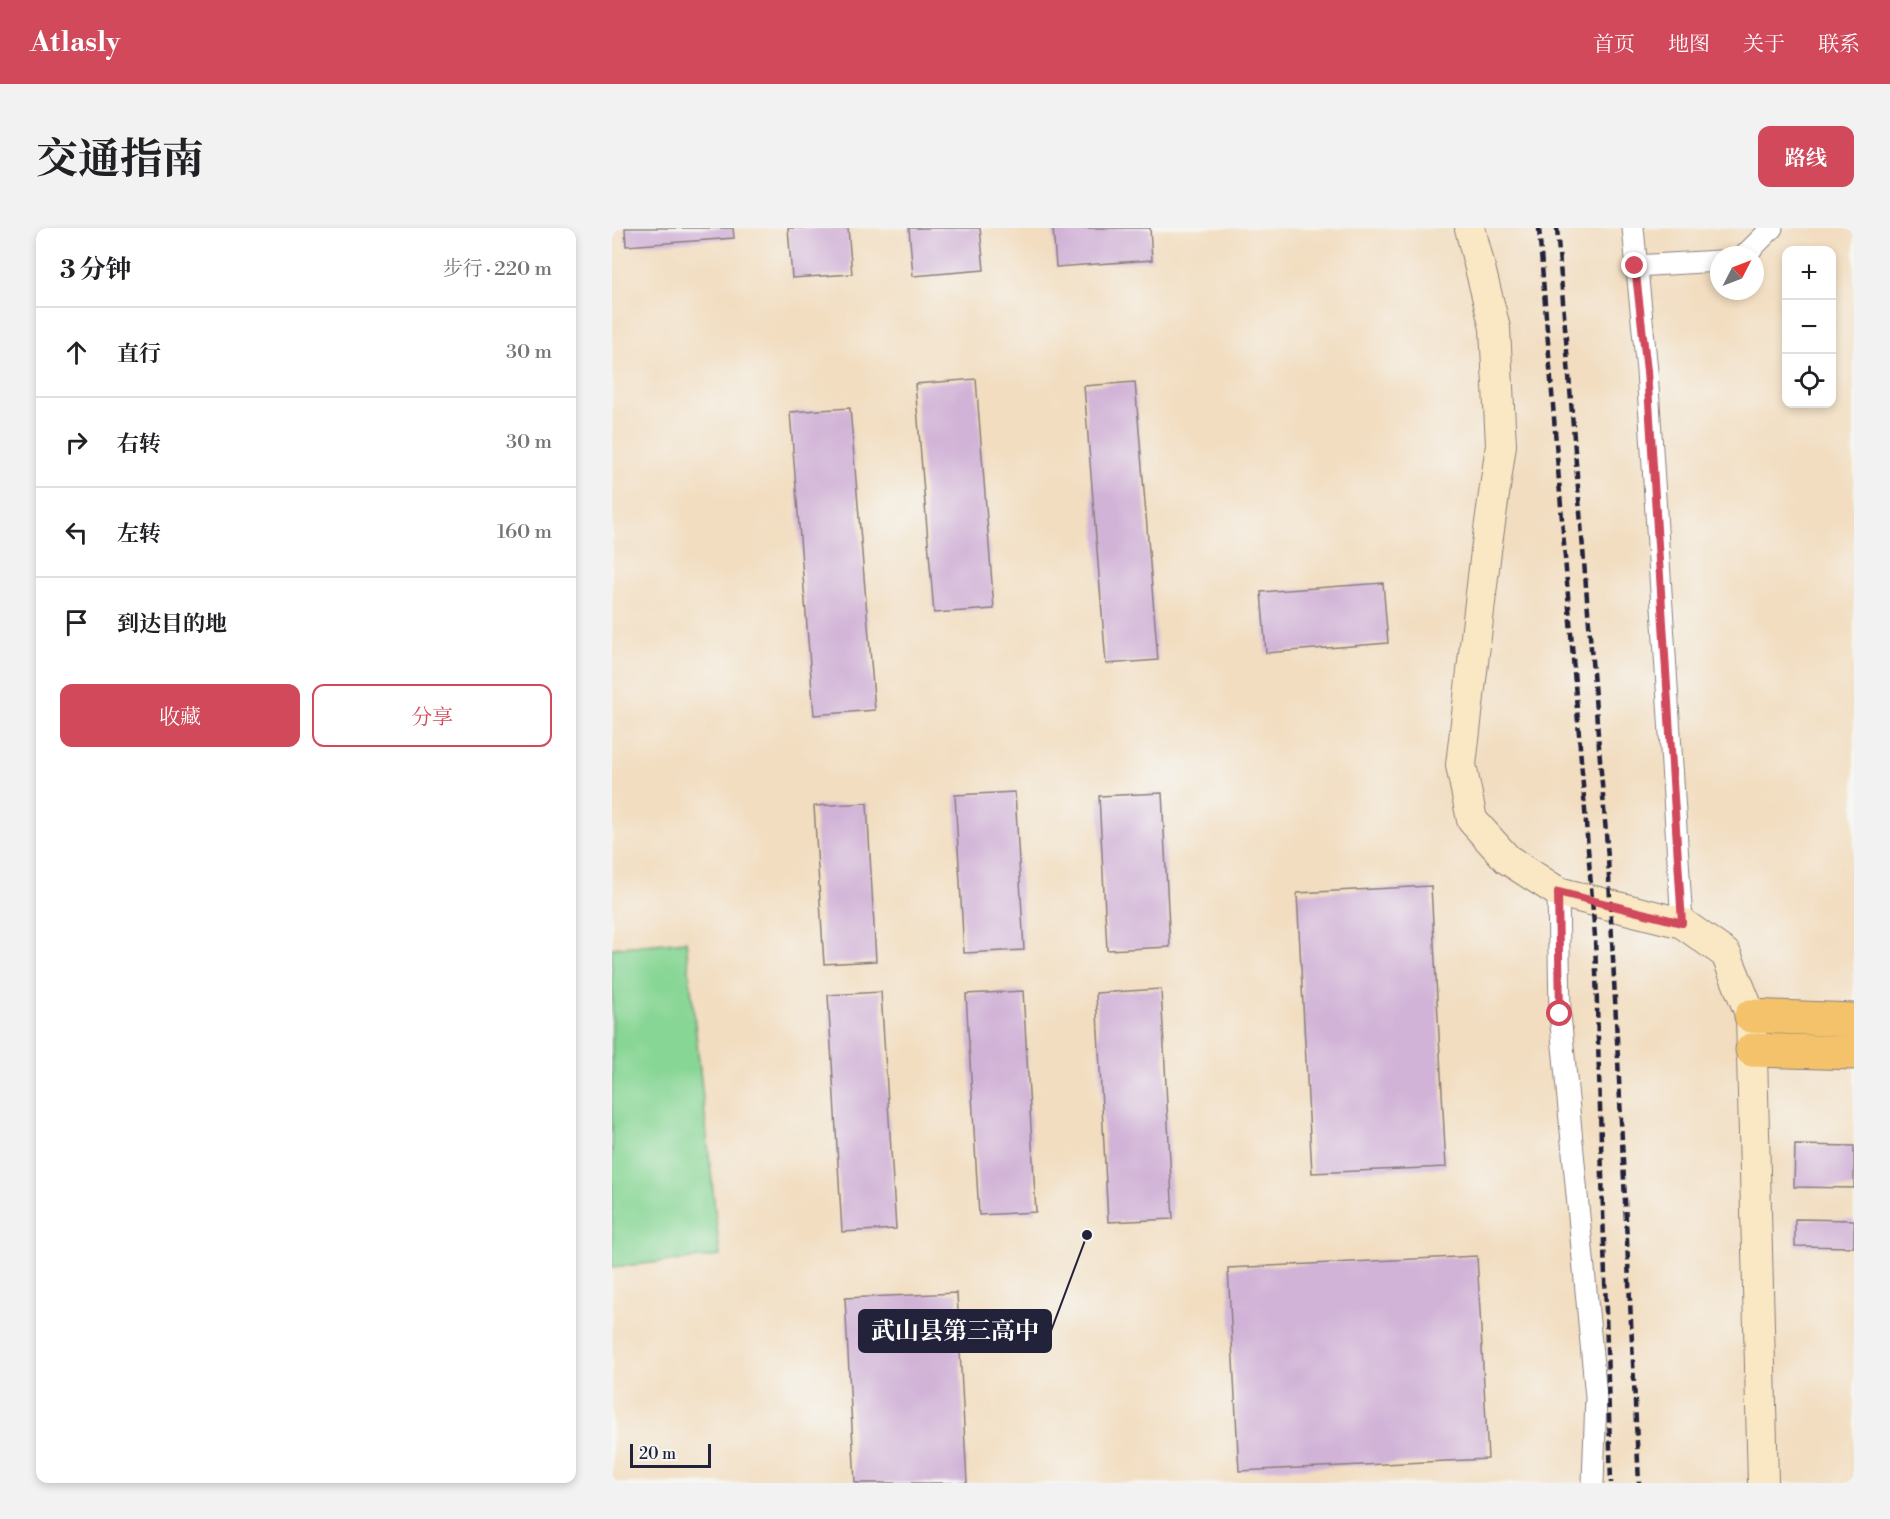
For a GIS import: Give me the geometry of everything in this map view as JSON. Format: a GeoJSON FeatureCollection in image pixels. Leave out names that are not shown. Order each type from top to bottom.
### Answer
{"type":"FeatureCollection","features":[{"type":"Feature","properties":{"kind":"main road"},"geometry":{"type":"LineString","coordinates":[[1470,228],[1495,328],[1501,445],[1461,765],[1472,820],[1507,859],[1558,892],[1682,923],[1726,954],[1751,1016],[1763,1483]]}},
{"type":"Feature","properties":{"kind":"main road"},"geometry":{"type":"LineString","coordinates":[[1751,1016],[1854,1020]]}},
{"type":"Feature","properties":{"kind":"main road"},"geometry":{"type":"LineString","coordinates":[[1752,1050],[1854,1053]]}},
{"type":"Feature","properties":{"kind":"street"},"geometry":{"type":"LineString","coordinates":[[1633,228],[1647,371],[1682,923]]}},
{"type":"Feature","properties":{"kind":"street"},"geometry":{"type":"LineString","coordinates":[[1754,246],[1772,228]]}},
{"type":"Feature","properties":{"kind":"street"},"geometry":{"type":"LineString","coordinates":[[1635,266],[1710,262]]}},
{"type":"Feature","properties":{"kind":"street"},"geometry":{"type":"LineString","coordinates":[[1558,892],[1560,1014],[1596,1398],[1593,1483]]}},
{"type":"Feature","properties":{"kind":"green space"},"geometry":{"type":"Polygon","coordinates":[[[686,941],[720,1256],[612,1267],[612,948],[686,941]]]}},
{"type":"Feature","properties":{"kind":"building"},"geometry":{"type":"Polygon","coordinates":[[[625,228],[733,228],[734,238],[626,246],[625,228]]]}},
{"type":"Feature","properties":{"kind":"building"},"geometry":{"type":"Polygon","coordinates":[[[788,228],[848,228],[852,274],[792,278],[788,228]]]}},
{"type":"Feature","properties":{"kind":"building"},"geometry":{"type":"Polygon","coordinates":[[[909,228],[980,228],[984,270],[913,276],[909,228]]]}},
{"type":"Feature","properties":{"kind":"building"},"geometry":{"type":"Polygon","coordinates":[[[1053,228],[1150,228],[1152,260],[1056,267],[1053,228]]]}},
{"type":"Feature","properties":{"kind":"building"},"geometry":{"type":"Polygon","coordinates":[[[976,379],[994,609],[934,613],[915,384],[976,379]]]}},
{"type":"Feature","properties":{"kind":"building"},"geometry":{"type":"Polygon","coordinates":[[[1135,382],[1158,660],[1106,664],[1084,386],[1135,382]]]}},
{"type":"Feature","properties":{"kind":"building"},"geometry":{"type":"Polygon","coordinates":[[[850,408],[875,710],[814,715],[790,412],[850,408]]]}},
{"type":"Feature","properties":{"kind":"building"},"geometry":{"type":"Polygon","coordinates":[[[1383,583],[1388,643],[1266,653],[1261,592],[1383,583]]]}},
{"type":"Feature","properties":{"kind":"building"},"geometry":{"type":"Polygon","coordinates":[[[1015,792],[1024,950],[964,953],[955,795],[1015,792]]]}},
{"type":"Feature","properties":{"kind":"building"},"geometry":{"type":"Polygon","coordinates":[[[1162,793],[1170,947],[1107,950],[1099,796],[1162,793]]]}},
{"type":"Feature","properties":{"kind":"building"},"geometry":{"type":"Polygon","coordinates":[[[867,803],[876,961],[824,964],[814,806],[867,803]]]}},
{"type":"Feature","properties":{"kind":"building"},"geometry":{"type":"Polygon","coordinates":[[[1431,886],[1446,1167],[1312,1173],[1297,893],[1431,886]]]}},
{"type":"Feature","properties":{"kind":"building"},"geometry":{"type":"Polygon","coordinates":[[[1161,989],[1173,1219],[1108,1222],[1096,993],[1161,989]]]}},
{"type":"Feature","properties":{"kind":"building"},"geometry":{"type":"Polygon","coordinates":[[[1023,991],[1036,1212],[979,1215],[966,994],[1023,991]]]}},
{"type":"Feature","properties":{"kind":"building"},"geometry":{"type":"Polygon","coordinates":[[[881,992],[896,1229],[842,1232],[828,995],[881,992]]]}},
{"type":"Feature","properties":{"kind":"building"},"geometry":{"type":"Polygon","coordinates":[[[1795,1145],[1854,1146],[1854,1188],[1794,1187],[1795,1145]]]}},
{"type":"Feature","properties":{"kind":"building"},"geometry":{"type":"Polygon","coordinates":[[[1795,1219],[1854,1220],[1854,1247],[1795,1246],[1795,1219]]]}},
{"type":"Feature","properties":{"kind":"building"},"geometry":{"type":"Polygon","coordinates":[[[1477,1256],[1488,1459],[1239,1471],[1228,1268],[1477,1256]]]}},
{"type":"Feature","properties":{"kind":"building"},"geometry":{"type":"Polygon","coordinates":[[[957,1293],[967,1483],[855,1483],[845,1298],[957,1293]]]}},
{"type":"Feature","properties":{"kind":"railway"},"geometry":{"type":"LineString","coordinates":[[1539,228],[1595,937],[1611,1483]]}},
{"type":"Feature","properties":{"kind":"railway"},"geometry":{"type":"LineString","coordinates":[[1557,228],[1608,858],[1639,1483]]}},
{"type":"Feature","properties":{"kind":"place","name":"武山县第三高中"},"geometry":{"type":"Point","coordinates":[1087,1235]}},
{"type":"Feature","properties":{"kind":"route"},"geometry":{"type":"LineString","coordinates":[[1560,1014],[1558,892],[1682,923],[1647,371],[1635,266]]}}]}
